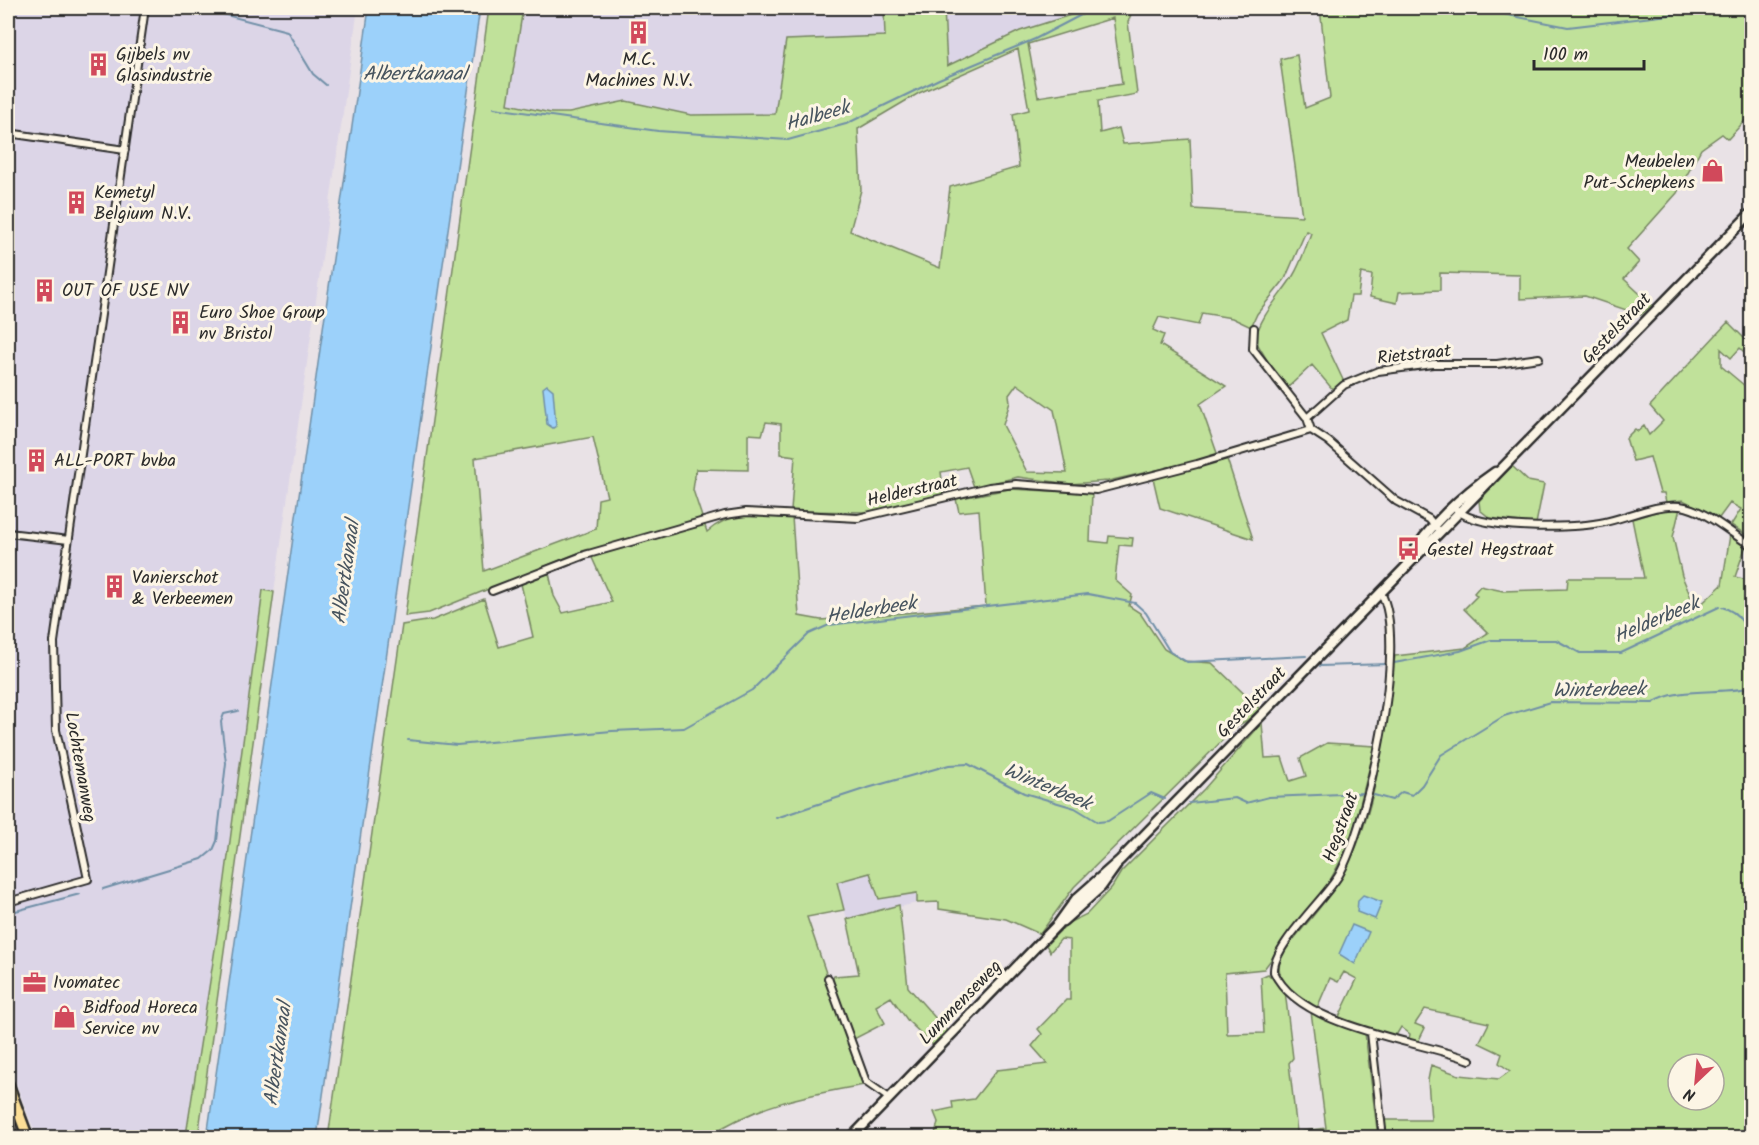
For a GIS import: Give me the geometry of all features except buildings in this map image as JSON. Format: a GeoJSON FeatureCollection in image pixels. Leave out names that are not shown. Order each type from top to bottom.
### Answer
{"type":"FeatureCollection","features":[{"type":"Feature","properties":{"kind":"main road","name":"Gestelstraat"},"geometry":{"type":"LineString","coordinates":[[1056,926],[1083,906],[1101,887],[1120,860],[1381,593],[1457,510],[1504,466],[1752,212]]}},
{"type":"Feature","properties":{"kind":"main road","name":"Lummenseweg"},"geometry":{"type":"LineString","coordinates":[[851,1137],[1056,926]]}},
{"type":"Feature","properties":{"kind":"main road"},"geometry":{"type":"LineString","coordinates":[[8,1084],[28,1137]]}},
{"type":"Feature","properties":{"kind":"main road"},"geometry":{"type":"LineString","coordinates":[[8,1124],[12,1137]]}},
{"type":"Feature","properties":{"kind":"street","name":"Lochtemanweg"},"geometry":{"type":"LineString","coordinates":[[8,902],[88,879],[56,730],[54,642],[145,8]]}},
{"type":"Feature","properties":{"kind":"street"},"geometry":{"type":"LineString","coordinates":[[8,133],[124,150]]}},
{"type":"Feature","properties":{"kind":"street"},"geometry":{"type":"LineString","coordinates":[[1254,328],[1253,349],[1259,360],[1307,418],[1311,430],[1328,441],[1396,501],[1429,519],[1439,529]]}},
{"type":"Feature","properties":{"kind":"street","name":"Rietstraat"},"geometry":{"type":"LineString","coordinates":[[1307,418],[1344,385],[1378,371],[1433,364],[1497,364],[1539,358]]}},
{"type":"Feature","properties":{"kind":"street","name":"Helderstraat"},"geometry":{"type":"LineString","coordinates":[[492,591],[585,555],[724,515],[746,512],[858,518],[1016,484],[1096,490],[1197,464],[1311,430]]}},
{"type":"Feature","properties":{"kind":"street"},"geometry":{"type":"LineString","coordinates":[[1457,510],[1470,519],[1510,524],[1575,527],[1677,506],[1699,512],[1752,546]]}},
{"type":"Feature","properties":{"kind":"street"},"geometry":{"type":"LineString","coordinates":[[8,533],[69,540]]}},
{"type":"Feature","properties":{"kind":"street","name":"Hegstraat"},"geometry":{"type":"LineString","coordinates":[[1381,593],[1388,610],[1392,656],[1371,787],[1363,817],[1351,850],[1338,876],[1285,946],[1274,966],[1279,982],[1312,1009],[1334,1022],[1439,1048],[1470,1060]]}},
{"type":"Feature","properties":{"kind":"street"},"geometry":{"type":"LineString","coordinates":[[828,978],[866,1082],[889,1098]]}},
{"type":"Feature","properties":{"kind":"street"},"geometry":{"type":"LineString","coordinates":[[1371,1033],[1383,1137]]}},
{"type":"Feature","properties":{"kind":"shaded area"},"geometry":{"type":"Polygon","coordinates":[[[8,8],[358,8],[274,592],[263,590],[220,917],[186,1135],[174,1138],[37,1137],[8,1063],[8,8]]]}},
{"type":"Feature","properties":{"kind":"shaded area"},"geometry":{"type":"Polygon","coordinates":[[[523,8],[877,8],[877,10],[884,10],[885,36],[786,40],[775,114],[691,115],[626,101],[593,109],[551,113],[507,104],[523,8]]]}},
{"type":"Feature","properties":{"kind":"shaded area"},"geometry":{"type":"Polygon","coordinates":[[[944,8],[1084,8],[1077,13],[1020,31],[947,66],[944,8]]]}},
{"type":"Feature","properties":{"kind":"shaded area"},"geometry":{"type":"Polygon","coordinates":[[[871,873],[900,895],[917,893],[917,903],[847,919],[837,882],[871,873]]]}},
{"type":"Feature","properties":{"kind":"green space"},"geometry":{"type":"Polygon","coordinates":[[[489,8],[523,8],[508,104],[551,113],[569,113],[626,101],[691,115],[775,114],[786,40],[885,36],[884,11],[877,11],[877,8],[944,8],[947,66],[1020,31],[1077,13],[1084,8],[1151,8],[1133,9],[1128,22],[1137,94],[1098,101],[1100,133],[1119,128],[1123,144],[1190,139],[1193,209],[1302,216],[1280,59],[1297,55],[1305,108],[1330,98],[1320,8],[1751,8],[1751,114],[1728,139],[1722,134],[1701,149],[1677,193],[1627,249],[1639,262],[1624,279],[1652,305],[1641,315],[1585,296],[1520,299],[1520,275],[1440,273],[1440,290],[1399,292],[1397,303],[1370,297],[1372,275],[1361,273],[1358,296],[1351,296],[1347,320],[1321,333],[1344,382],[1334,391],[1312,365],[1285,390],[1255,340],[1266,314],[1298,266],[1311,233],[1306,231],[1285,279],[1257,314],[1251,327],[1232,318],[1202,313],[1198,325],[1159,317],[1153,330],[1164,335],[1160,345],[1226,386],[1200,404],[1218,456],[1108,481],[1070,484],[1018,477],[974,487],[967,467],[941,472],[944,494],[870,512],[791,511],[795,456],[781,454],[781,424],[766,422],[762,435],[748,434],[748,470],[696,469],[693,490],[707,532],[716,525],[736,517],[758,515],[792,517],[799,616],[821,620],[986,606],[979,510],[959,512],[956,499],[1009,489],[1092,493],[1090,541],[1108,543],[1109,536],[1133,538],[1132,546],[1119,545],[1115,580],[1132,595],[1129,606],[1140,613],[1164,649],[1184,661],[1212,663],[1260,709],[1236,727],[1074,887],[1040,934],[1006,919],[939,909],[939,902],[917,903],[917,893],[879,899],[870,873],[837,882],[844,910],[807,917],[864,1085],[783,1102],[745,1116],[707,1137],[328,1138],[402,625],[433,620],[484,599],[499,647],[533,637],[521,584],[549,573],[554,596],[563,613],[612,602],[588,549],[429,613],[405,616],[489,8]],[[1113,18],[1028,44],[1038,97],[1122,84],[1113,18]],[[1018,49],[919,93],[858,129],[861,190],[850,231],[940,268],[950,187],[1019,167],[1013,114],[1029,110],[1018,49]],[[1017,384],[1009,395],[1010,402],[1003,425],[1027,472],[1067,473],[1054,410],[1017,384]],[[593,437],[475,458],[484,571],[596,529],[598,499],[607,497],[593,437]]]}},
{"type":"Feature","properties":{"kind":"green space"},"geometry":{"type":"Polygon","coordinates":[[[1728,322],[1751,345],[1751,359],[1740,348],[1731,358],[1721,349],[1721,366],[1751,391],[1751,538],[1731,525],[1741,509],[1730,503],[1719,518],[1683,500],[1666,502],[1664,493],[1660,493],[1650,457],[1633,461],[1626,438],[1635,429],[1638,431],[1644,426],[1649,435],[1663,421],[1650,406],[1728,322]]]}},
{"type":"Feature","properties":{"kind":"green space"},"geometry":{"type":"Polygon","coordinates":[[[1227,459],[1253,539],[1160,508],[1153,478],[1227,459]]]}},
{"type":"Feature","properties":{"kind":"green space"},"geometry":{"type":"Polygon","coordinates":[[[1512,466],[1528,481],[1544,484],[1536,524],[1490,518],[1480,510],[1479,501],[1512,466]]]}},
{"type":"Feature","properties":{"kind":"green space"},"geometry":{"type":"Polygon","coordinates":[[[1680,508],[1673,537],[1682,576],[1696,609],[1722,585],[1730,535],[1746,545],[1735,577],[1752,581],[1751,1137],[1386,1137],[1384,1120],[1431,1120],[1428,1080],[1431,1065],[1459,1075],[1499,1079],[1510,1071],[1499,1063],[1502,1054],[1479,1043],[1489,1023],[1425,1009],[1415,1024],[1425,1028],[1418,1042],[1409,1039],[1410,1034],[1401,1027],[1395,1037],[1338,1019],[1357,979],[1344,972],[1338,982],[1330,978],[1317,1008],[1285,983],[1279,969],[1286,948],[1337,885],[1355,850],[1365,823],[1378,768],[1395,656],[1465,648],[1488,633],[1464,609],[1477,596],[1474,593],[1480,586],[1503,591],[1567,589],[1568,578],[1644,578],[1632,519],[1666,509],[1680,508]]]}},
{"type":"Feature","properties":{"kind":"green space"},"geometry":{"type":"Polygon","coordinates":[[[263,590],[274,592],[198,1137],[174,1137],[186,1135],[220,917],[263,590]]]}},
{"type":"Feature","properties":{"kind":"green space"},"geometry":{"type":"Polygon","coordinates":[[[1262,723],[1265,758],[1282,757],[1290,781],[1306,776],[1300,758],[1327,743],[1375,746],[1350,843],[1328,884],[1264,969],[1225,973],[1227,1034],[1264,1033],[1261,977],[1268,974],[1285,991],[1293,1058],[1289,1063],[1297,1132],[1326,1128],[1311,1011],[1334,1023],[1365,1033],[1378,1137],[934,1138],[938,1122],[934,1112],[953,1108],[952,1102],[974,1099],[997,1070],[1048,1064],[1032,1046],[1042,1034],[1038,1029],[1066,1000],[1070,1000],[1070,940],[1061,939],[1050,952],[1046,945],[1068,923],[1087,914],[1112,887],[1121,872],[1204,789],[1262,723]]]}},
{"type":"Feature","properties":{"kind":"green space"},"geometry":{"type":"Polygon","coordinates":[[[899,905],[908,987],[947,1031],[933,1045],[908,1021],[891,997],[876,1006],[885,1023],[852,1040],[832,979],[834,976],[859,974],[847,919],[899,905]]]}},
{"type":"Feature","properties":{"kind":"water","name":"Albertkanaal"},"geometry":{"type":"Polygon","coordinates":[[[369,8],[480,8],[317,1137],[207,1137],[369,8]]]}},
{"type":"Feature","properties":{"kind":"water"},"geometry":{"type":"Polygon","coordinates":[[[547,385],[553,390],[556,426],[553,428],[547,424],[543,388],[547,385]]]}},
{"type":"Feature","properties":{"kind":"water"},"geometry":{"type":"Polygon","coordinates":[[[1363,895],[1382,902],[1375,919],[1357,912],[1358,900],[1363,895]]]}},
{"type":"Feature","properties":{"kind":"water"},"geometry":{"type":"Polygon","coordinates":[[[1352,925],[1369,932],[1355,964],[1339,954],[1352,925]]]}},
{"type":"Feature","properties":{"kind":"waterway","name":"Halbeek"},"geometry":{"type":"LineString","coordinates":[[494,108],[658,131],[788,140],[846,124],[939,79],[1035,39],[1083,14],[1088,8]]}},
{"type":"Feature","properties":{"kind":"waterway","name":"Halbeek"},"geometry":{"type":"LineString","coordinates":[[1473,8],[1568,27],[1669,15],[1700,8]]}},
{"type":"Feature","properties":{"kind":"waterway","name":"Halbeek"},"geometry":{"type":"LineString","coordinates":[[1722,8],[1733,10],[1751,8]]}},
{"type":"Feature","properties":{"kind":"waterway","name":"Halbeek"},"geometry":{"type":"LineString","coordinates":[[153,9],[211,11],[287,31],[313,74],[326,85]]}},
{"type":"Feature","properties":{"kind":"waterway","name":"Helderbeek"},"geometry":{"type":"LineString","coordinates":[[408,740],[457,745],[612,731],[684,728],[752,690],[809,634],[829,625],[1088,594],[1135,603],[1146,613],[1170,652],[1187,662],[1306,656]]}},
{"type":"Feature","properties":{"kind":"waterway","name":"Helderbeek"},"geometry":{"type":"LineString","coordinates":[[1394,663],[1460,651],[1491,640],[1556,640],[1580,653],[1621,653],[1719,607]]}},
{"type":"Feature","properties":{"kind":"waterway","name":"Helderbeek"},"geometry":{"type":"LineString","coordinates":[[1722,607],[1739,617],[1752,646]]}},
{"type":"Feature","properties":{"kind":"waterway","name":"Helderbeek"},"geometry":{"type":"LineString","coordinates":[[1320,666],[1388,664]]}},
{"type":"Feature","properties":{"kind":"waterway","name":"Winterbeek"},"geometry":{"type":"LineString","coordinates":[[1374,795],[1392,800],[1402,792],[1412,795],[1422,785],[1441,755],[1504,716],[1550,702],[1653,703],[1675,694],[1752,687]]}},
{"type":"Feature","properties":{"kind":"waterway","name":"Helderbeek"},"geometry":{"type":"LineString","coordinates":[[103,889],[202,859],[213,850],[217,841],[226,763],[221,722],[224,714],[238,711]]}},
{"type":"Feature","properties":{"kind":"waterway","name":"Winterbeek"},"geometry":{"type":"LineString","coordinates":[[776,818],[864,789],[949,765],[968,764],[1024,793],[1075,808],[1098,822],[1108,821],[1151,793],[1165,799]]}},
{"type":"Feature","properties":{"kind":"waterway","name":"Winterbeek"},"geometry":{"type":"LineString","coordinates":[[1189,803],[1235,798],[1246,803],[1269,797],[1365,793]]}},
{"type":"Feature","properties":{"kind":"waterway","name":"Helderbeek"},"geometry":{"type":"LineString","coordinates":[[8,913],[80,894]]}},
{"type":"Feature","properties":{"kind":"place","name":"M.C. Machines N.V."},"geometry":{"type":"Point","coordinates":[639,33]}},
{"type":"Feature","properties":{"kind":"place","name":"Gijbels nv Glasindustrie"},"geometry":{"type":"Point","coordinates":[98,64]}},
{"type":"Feature","properties":{"kind":"place","name":"Meubelen Put-Schepkens"},"geometry":{"type":"Point","coordinates":[1713,171]}},
{"type":"Feature","properties":{"kind":"place","name":"Kemetyl Belgium N.V."},"geometry":{"type":"Point","coordinates":[76,202]}},
{"type":"Feature","properties":{"kind":"place","name":"OUT OF USE NV"},"geometry":{"type":"Point","coordinates":[44,290]}},
{"type":"Feature","properties":{"kind":"place","name":"Euro Shoe Group nv Bristol"},"geometry":{"type":"Point","coordinates":[181,322]}},
{"type":"Feature","properties":{"kind":"place","name":"ALL-PORT bvba"},"geometry":{"type":"Point","coordinates":[36,460]}},
{"type":"Feature","properties":{"kind":"place","name":"Gestel Hegstraat"},"geometry":{"type":"Point","coordinates":[1409,549]}},
{"type":"Feature","properties":{"kind":"place","name":"Vanierschot & Verbeemen"},"geometry":{"type":"Point","coordinates":[114,587]}},
{"type":"Feature","properties":{"kind":"place","name":"Ivomatec"},"geometry":{"type":"Point","coordinates":[35,982]}},
{"type":"Feature","properties":{"kind":"place","name":"Bidfood Horeca Service nv"},"geometry":{"type":"Point","coordinates":[65,1017]}}]}
